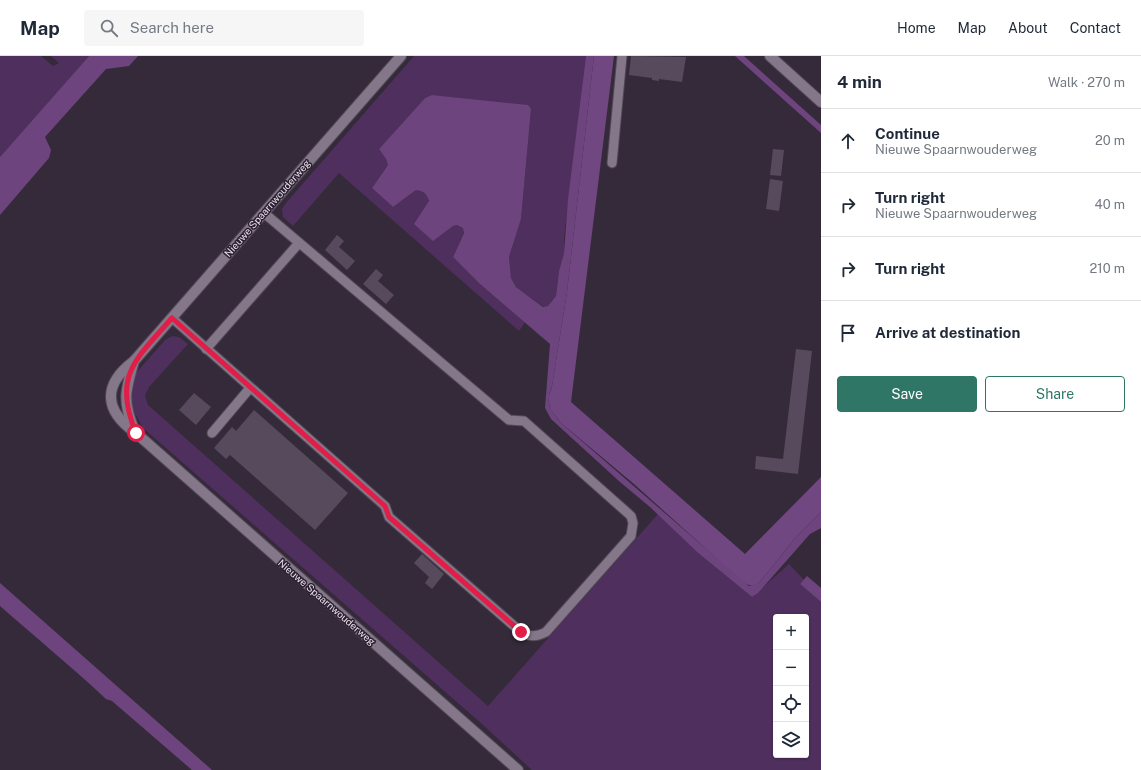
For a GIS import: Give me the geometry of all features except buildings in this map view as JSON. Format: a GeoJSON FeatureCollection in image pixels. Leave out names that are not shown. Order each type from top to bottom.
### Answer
{"type":"FeatureCollection","features":[{"type":"Feature","properties":{"kind":"street","name":"Nieuwe Spaarnwouderweg"},"geometry":{"type":"LineString","coordinates":[[401,56],[134,361],[118,376],[111,393],[110,401],[117,417],[123,424],[136,433],[518,770]]}},
{"type":"Feature","properties":{"kind":"street"},"geometry":{"type":"LineString","coordinates":[[770,56],[821,102]]}},
{"type":"Feature","properties":{"kind":"street","name":"Nieuwe Spaarnwouderweg"},"geometry":{"type":"LineString","coordinates":[[134,361],[126,385],[125,396],[129,418],[136,433]]}},
{"type":"Feature","properties":{"kind":"lane"},"geometry":{"type":"LineString","coordinates":[[612,163],[622,56]]}},
{"type":"Feature","properties":{"kind":"lane"},"geometry":{"type":"LineString","coordinates":[[172,318],[385,506],[389,517],[521,632],[535,636],[546,632],[631,536],[633,523],[631,516],[524,421],[509,420],[264,213]]}},
{"type":"Feature","properties":{"kind":"lane"},"geometry":{"type":"LineString","coordinates":[[206,349],[299,243]]}},
{"type":"Feature","properties":{"kind":"lane"},"geometry":{"type":"LineString","coordinates":[[212,433],[250,388]]}},
{"type":"Feature","properties":{"kind":"shaded area"},"geometry":{"type":"Polygon","coordinates":[[[0,56],[41,56],[53,66],[59,63],[51,56],[89,56],[0,157],[0,56]]]}},
{"type":"Feature","properties":{"kind":"shaded area"},"geometry":{"type":"Polygon","coordinates":[[[89,56],[138,56],[129,66],[106,69],[45,137],[51,150],[49,158],[0,215],[0,157],[89,56]]]}},
{"type":"Feature","properties":{"kind":"shaded area"},"geometry":{"type":"Polygon","coordinates":[[[414,56],[586,56],[564,237],[564,253],[559,272],[556,296],[548,306],[544,307],[516,287],[511,278],[509,257],[521,219],[531,109],[528,106],[432,95],[425,98],[379,149],[388,165],[372,188],[393,207],[416,190],[422,190],[428,196],[433,240],[453,226],[457,225],[463,228],[464,232],[453,257],[480,284],[525,322],[519,331],[339,173],[293,226],[283,217],[282,209],[286,203],[414,56]]]}},
{"type":"Feature","properties":{"kind":"shaded area"},"geometry":{"type":"Polygon","coordinates":[[[586,56],[594,56],[567,292],[549,397],[551,410],[561,423],[749,586],[759,583],[796,537],[821,512],[821,528],[810,534],[758,593],[752,597],[697,552],[650,507],[620,482],[551,419],[545,408],[550,344],[480,284],[453,257],[464,233],[463,228],[457,225],[453,226],[433,241],[414,224],[429,201],[425,193],[416,190],[393,207],[372,188],[388,165],[379,149],[425,98],[432,95],[528,105],[531,109],[521,219],[509,257],[511,278],[516,287],[543,307],[548,306],[556,296],[559,271],[564,253],[568,199],[586,56]]]}},
{"type":"Feature","properties":{"kind":"shaded area"},"geometry":{"type":"Polygon","coordinates":[[[594,56],[614,56],[571,402],[745,554],[821,477],[821,512],[796,537],[759,583],[754,586],[745,584],[634,484],[561,423],[551,410],[549,396],[552,386],[567,292],[594,56]]]}},
{"type":"Feature","properties":{"kind":"shaded area"},"geometry":{"type":"Polygon","coordinates":[[[735,56],[744,56],[821,125],[821,133],[735,56]]]}},
{"type":"Feature","properties":{"kind":"shaded area"},"geometry":{"type":"Polygon","coordinates":[[[172,336],[179,337],[188,344],[149,387],[145,396],[148,405],[488,706],[658,514],[697,552],[752,597],[789,564],[804,580],[800,584],[821,602],[821,770],[532,770],[482,724],[143,428],[131,406],[136,373],[165,340],[172,336]]]}},
{"type":"Feature","properties":{"kind":"shaded area"},"geometry":{"type":"Polygon","coordinates":[[[807,576],[821,588],[821,602],[800,584],[807,576]]]}},
{"type":"Feature","properties":{"kind":"shaded area"},"geometry":{"type":"Polygon","coordinates":[[[0,583],[212,770],[192,770],[112,701],[106,699],[0,606],[0,583]]]}},
{"type":"Feature","properties":{"kind":"route"},"geometry":{"type":"LineString","coordinates":[[136,433],[129,418],[125,396],[126,385],[134,361],[172,318],[385,506],[389,517],[521,632]]}}]}
